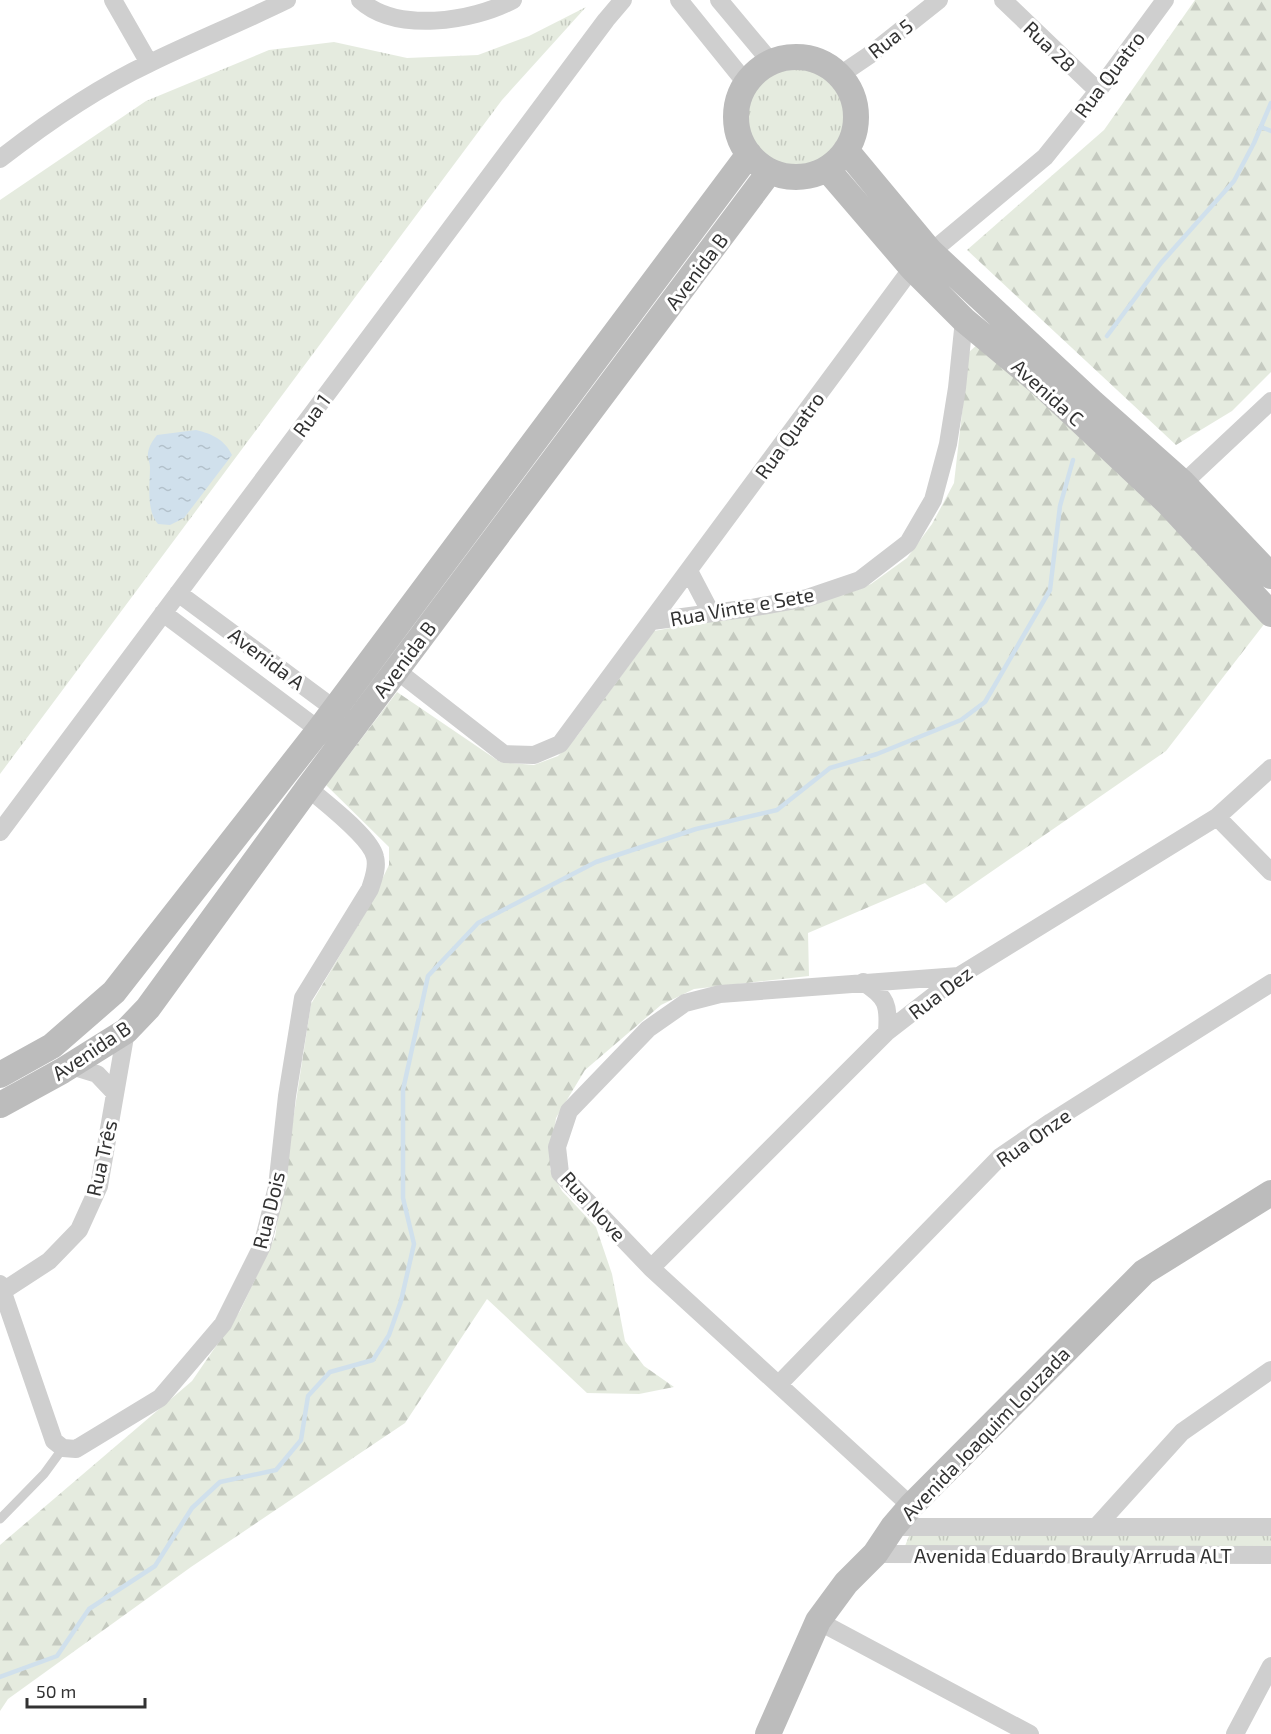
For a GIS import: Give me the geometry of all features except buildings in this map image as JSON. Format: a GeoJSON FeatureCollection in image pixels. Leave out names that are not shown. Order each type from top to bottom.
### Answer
{"type":"FeatureCollection","features":[{"type":"Feature","properties":{"kind":"street"},"geometry":{"type":"LineString","coordinates":[[113,0],[149,63]]}},
{"type":"Feature","properties":{"kind":"street"},"geometry":{"type":"LineString","coordinates":[[0,159],[34,132],[149,63],[287,0]]}},
{"type":"Feature","properties":{"kind":"street"},"geometry":{"type":"LineString","coordinates":[[360,0],[368,8],[411,20],[462,18],[513,0]]}},
{"type":"Feature","properties":{"kind":"street","name":"Rua 1"},"geometry":{"type":"LineString","coordinates":[[0,832],[623,0]]}},
{"type":"Feature","properties":{"kind":"street"},"geometry":{"type":"LineString","coordinates":[[679,0],[746,83]]}},
{"type":"Feature","properties":{"kind":"street"},"geometry":{"type":"LineString","coordinates":[[719,0],[771,62]]}},
{"type":"Feature","properties":{"kind":"street","name":"Rua 5"},"geometry":{"type":"LineString","coordinates":[[840,75],[871,54],[939,0]]}},
{"type":"Feature","properties":{"kind":"street","name":"Rua 28"},"geometry":{"type":"LineString","coordinates":[[1003,0],[1098,91]]}},
{"type":"Feature","properties":{"kind":"street","name":"Rua Quatro"},"geometry":{"type":"LineString","coordinates":[[396,670],[504,754],[534,755],[560,744],[912,268],[1045,157],[1098,91],[1165,0]]}},
{"type":"Feature","properties":{"kind":"street"},"geometry":{"type":"LineString","coordinates":[[789,57],[808,57],[825,64],[840,75],[852,92],[857,112],[855,132],[846,150],[827,169],[808,176],[789,176],[770,171],[749,154],[739,138],[736,119],[738,100],[746,83],[757,70],[771,62],[789,57]]}},
{"type":"Feature","properties":{"kind":"street","name":"Avenida C"},"geometry":{"type":"LineString","coordinates":[[846,150],[930,251],[1094,403],[1174,492],[1271,614]]}},
{"type":"Feature","properties":{"kind":"street","name":"Avenida B"},"geometry":{"type":"LineString","coordinates":[[0,1076],[51,1046],[114,992],[335,709],[749,154]]}},
{"type":"Feature","properties":{"kind":"street","name":"Avenida C"},"geometry":{"type":"LineString","coordinates":[[827,169],[912,268],[964,320],[1174,492],[1271,576]]}},
{"type":"Feature","properties":{"kind":"street","name":"Avenida B"},"geometry":{"type":"LineString","coordinates":[[0,1105],[71,1066],[126,1031],[148,1008],[355,724],[770,171]]}},
{"type":"Feature","properties":{"kind":"street","name":"Rua Vinte e Sete"},"geometry":{"type":"LineString","coordinates":[[652,621],[807,598],[860,580],[908,543],[933,500],[948,444],[964,320]]}},
{"type":"Feature","properties":{"kind":"street"},"geometry":{"type":"LineString","coordinates":[[1174,492],[1271,401]]}},
{"type":"Feature","properties":{"kind":"street"},"geometry":{"type":"LineString","coordinates":[[689,571],[711,613]]}},
{"type":"Feature","properties":{"kind":"street","name":"Avenida A"},"geometry":{"type":"LineString","coordinates":[[178,592],[355,724]]}},
{"type":"Feature","properties":{"kind":"street","name":"Avenida A"},"geometry":{"type":"LineString","coordinates":[[163,613],[339,746]]}},
{"type":"Feature","properties":{"kind":"street","name":"Rua Dez"},"geometry":{"type":"LineString","coordinates":[[651,1268],[887,1032],[959,976],[1217,817],[1271,768]]}},
{"type":"Feature","properties":{"kind":"street","name":"Rua Dois"},"geometry":{"type":"LineString","coordinates":[[63,1448],[76,1449],[160,1398],[223,1324],[262,1246],[277,1187],[287,1096],[303,998],[370,889],[375,873],[375,857],[365,839],[308,788]]}},
{"type":"Feature","properties":{"kind":"street"},"geometry":{"type":"LineString","coordinates":[[1217,817],[1271,872]]}},
{"type":"Feature","properties":{"kind":"street","name":"Rua Nove"},"geometry":{"type":"LineString","coordinates":[[911,1506],[651,1268],[560,1173],[557,1147],[569,1111],[648,1029],[685,1003],[720,994],[959,976]]}},
{"type":"Feature","properties":{"kind":"street"},"geometry":{"type":"LineString","coordinates":[[863,982],[878,991],[886,1002],[887,1032]]}},
{"type":"Feature","properties":{"kind":"street","name":"Rua Onze"},"geometry":{"type":"LineString","coordinates":[[779,1384],[1000,1157],[1271,983]]}},
{"type":"Feature","properties":{"kind":"street","name":"Rua Três"},"geometry":{"type":"LineString","coordinates":[[1,1288],[50,1261],[79,1230],[99,1186],[126,1031]]}},
{"type":"Feature","properties":{"kind":"street","name":"Rua Três"},"geometry":{"type":"LineString","coordinates":[[71,1066],[97,1074],[115,1093]]}},
{"type":"Feature","properties":{"kind":"street","name":"Avenida Joaquim Louzada"},"geometry":{"type":"LineString","coordinates":[[768,1734],[818,1622],[846,1583],[875,1554],[911,1506],[1144,1272],[1271,1193]]}},
{"type":"Feature","properties":{"kind":"street"},"geometry":{"type":"LineString","coordinates":[[1,1288],[54,1441],[63,1448]]}},
{"type":"Feature","properties":{"kind":"street"},"geometry":{"type":"LineString","coordinates":[[1095,1527],[1182,1432],[1271,1370]]}},
{"type":"Feature","properties":{"kind":"street","name":"Avenida Eduardo Brauly Arruda ALT"},"geometry":{"type":"LineString","coordinates":[[893,1527],[1271,1527]]}},
{"type":"Feature","properties":{"kind":"street","name":"Avenida Eduardo Brauly Arruda ALT"},"geometry":{"type":"LineString","coordinates":[[875,1554],[1271,1555]]}},
{"type":"Feature","properties":{"kind":"street"},"geometry":{"type":"LineString","coordinates":[[818,1622],[1030,1734]]}},
{"type":"Feature","properties":{"kind":"street"},"geometry":{"type":"LineString","coordinates":[[1235,1734],[1271,1666]]}},
{"type":"Feature","properties":{"kind":"lane"},"geometry":{"type":"LineString","coordinates":[[0,1519],[44,1474],[63,1448]]}},
{"type":"Feature","properties":{"kind":"green space"},"geometry":{"type":"Polygon","coordinates":[[[1195,0],[1271,0],[1271,372],[1232,411],[1176,445],[967,250],[1104,130],[1195,0]]]}},
{"type":"Feature","properties":{"kind":"green space"},"geometry":{"type":"Polygon","coordinates":[[[586,7],[502,100],[0,774],[0,200],[146,101],[269,50],[334,42],[407,58],[478,55],[529,36],[586,7]]]}},
{"type":"Feature","properties":{"kind":"green space"},"geometry":{"type":"Polygon","coordinates":[[[795,65],[815,69],[832,80],[843,97],[847,117],[843,137],[832,154],[815,165],[795,169],[775,165],[758,154],[747,137],[743,117],[747,97],[758,80],[775,69],[795,65]]]}},
{"type":"Feature","properties":{"kind":"green space"},"geometry":{"type":"Polygon","coordinates":[[[978,344],[1159,507],[1265,623],[1166,751],[946,903],[925,883],[808,933],[809,976],[694,989],[661,1005],[585,1070],[556,1118],[550,1169],[562,1191],[596,1227],[612,1274],[625,1341],[644,1366],[674,1387],[639,1394],[587,1393],[487,1299],[405,1423],[191,1567],[8,1699],[0,1711],[0,1545],[192,1381],[240,1311],[275,1237],[311,1004],[368,908],[389,865],[389,847],[326,785],[397,692],[500,762],[534,765],[558,756],[577,736],[654,631],[830,599],[871,584],[907,558],[932,524],[954,483],[969,352],[978,344]]]}},
{"type":"Feature","properties":{"kind":"green space"},"geometry":{"type":"Polygon","coordinates":[[[1271,1530],[1271,1551],[905,1546],[911,1531],[1271,1530]]]}},
{"type":"Feature","properties":{"kind":"water"},"geometry":{"type":"Polygon","coordinates":[[[196,430],[217,438],[232,455],[184,518],[170,525],[158,524],[150,505],[149,448],[157,435],[196,430]]]}},
{"type":"Feature","properties":{"kind":"waterway"},"geometry":{"type":"LineString","coordinates":[[1107,336],[1161,263],[1234,181],[1271,103]]}},
{"type":"Feature","properties":{"kind":"waterway"},"geometry":{"type":"LineString","coordinates":[[1261,127],[1271,131]]}},
{"type":"Feature","properties":{"kind":"waterway"},"geometry":{"type":"LineString","coordinates":[[0,1677],[57,1656],[89,1609],[155,1566],[192,1508],[220,1482],[276,1470],[301,1440],[308,1396],[330,1372],[373,1360],[389,1335],[401,1301],[414,1244],[403,1198],[403,1090],[428,976],[478,923],[596,862],[696,829],[777,810],[830,768],[877,754],[961,720],[985,702],[1050,590],[1060,506],[1073,460]]}}]}
